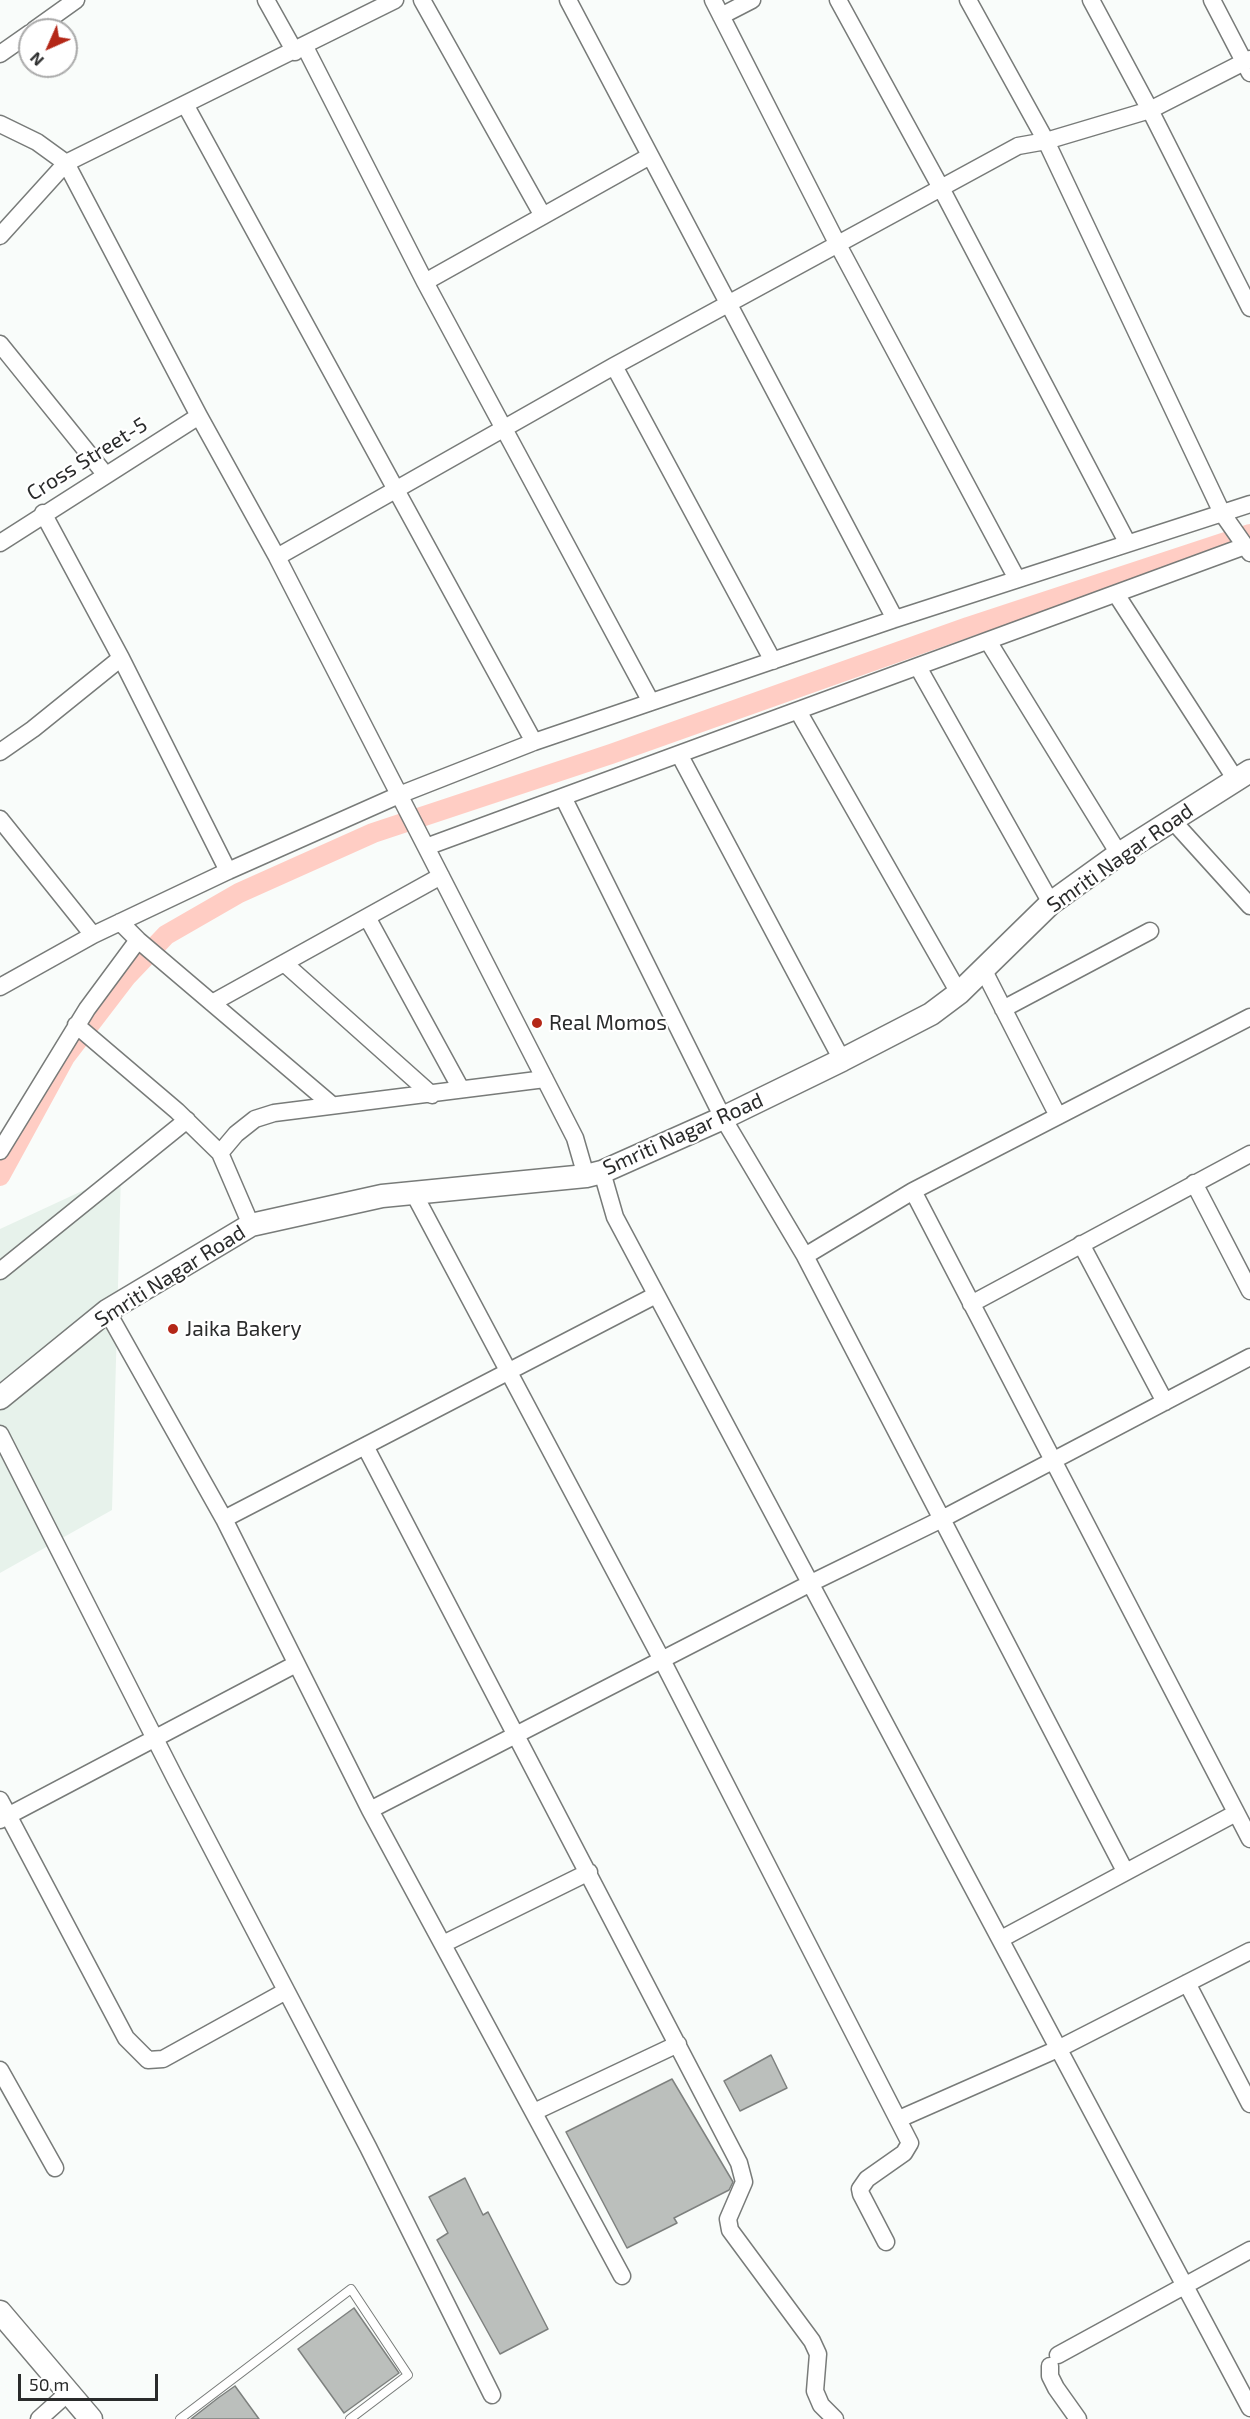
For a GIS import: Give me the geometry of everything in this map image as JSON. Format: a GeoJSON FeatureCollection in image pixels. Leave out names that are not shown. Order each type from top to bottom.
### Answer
{"type":"FeatureCollection","features":[{"type":"Feature","properties":{"kind":"main road","name":"Smriti Nagar Road"},"geometry":{"type":"LineString","coordinates":[[0,1398],[107,1311],[251,1225],[382,1196],[594,1174],[723,1119],[842,1060],[931,1014],[959,993],[1051,903],[1119,854],[1243,776]]}},
{"type":"Feature","properties":{"kind":"main road"},"geometry":{"type":"LineString","coordinates":[[0,2312],[91,2419]]}},
{"type":"Feature","properties":{"kind":"street"},"geometry":{"type":"LineString","coordinates":[[51,18],[76,0]]}},
{"type":"Feature","properties":{"kind":"street"},"geometry":{"type":"LineString","coordinates":[[266,0],[300,49],[651,702]]}},
{"type":"Feature","properties":{"kind":"street"},"geometry":{"type":"LineString","coordinates":[[0,236],[66,164],[395,0]]}},
{"type":"Feature","properties":{"kind":"street"},"geometry":{"type":"LineString","coordinates":[[422,0],[543,216]]}},
{"type":"Feature","properties":{"kind":"street"},"geometry":{"type":"LineString","coordinates":[[568,0],[895,619]]}},
{"type":"Feature","properties":{"kind":"street"},"geometry":{"type":"LineString","coordinates":[[713,0],[837,243],[1017,579]]}},
{"type":"Feature","properties":{"kind":"street"},"geometry":{"type":"LineString","coordinates":[[721,16],[752,0]]}},
{"type":"Feature","properties":{"kind":"street"},"geometry":{"type":"LineString","coordinates":[[838,0],[941,188],[1127,542]]}},
{"type":"Feature","properties":{"kind":"street"},"geometry":{"type":"LineString","coordinates":[[426,847],[1116,594],[1248,549],[1222,513],[1046,141],[968,0]]}},
{"type":"Feature","properties":{"kind":"street"},"geometry":{"type":"LineString","coordinates":[[1091,0],[1150,110],[1250,308]]}},
{"type":"Feature","properties":{"kind":"street"},"geometry":{"type":"LineString","coordinates":[[277,556],[396,492],[614,366],[1018,146],[1046,141],[1150,110],[1248,64],[1212,0]]}},
{"type":"Feature","properties":{"kind":"street"},"geometry":{"type":"LineString","coordinates":[[0,54],[18,41]]}},
{"type":"Feature","properties":{"kind":"street"},"geometry":{"type":"LineString","coordinates":[[186,106],[534,742]]}},
{"type":"Feature","properties":{"kind":"street"},"geometry":{"type":"LineString","coordinates":[[0,124],[37,142],[66,164],[199,416],[277,556],[656,1295],[809,1584],[1060,2048],[1250,2408]]}},
{"type":"Feature","properties":{"kind":"street"},"geometry":{"type":"LineString","coordinates":[[425,282],[650,156]]}},
{"type":"Feature","properties":{"kind":"street"},"geometry":{"type":"LineString","coordinates":[[0,344],[105,474]]}},
{"type":"Feature","properties":{"kind":"street"},"geometry":{"type":"LineString","coordinates":[[614,366],[773,661]]}},
{"type":"Feature","properties":{"kind":"street","name":"Cross Street-5"},"geometry":{"type":"LineString","coordinates":[[0,543],[43,513],[199,416]]}},
{"type":"Feature","properties":{"kind":"street"},"geometry":{"type":"LineString","coordinates":[[0,987],[93,934],[228,871],[399,795],[534,742],[895,619],[1250,504]]}},
{"type":"Feature","properties":{"kind":"street"},"geometry":{"type":"LineString","coordinates":[[43,513],[121,658],[228,871]]}},
{"type":"Feature","properties":{"kind":"street"},"geometry":{"type":"LineString","coordinates":[[1116,594],[1243,776]]}},
{"type":"Feature","properties":{"kind":"street"},"geometry":{"type":"LineString","coordinates":[[988,641],[1119,854]]}},
{"type":"Feature","properties":{"kind":"street"},"geometry":{"type":"LineString","coordinates":[[0,752],[33,729],[121,658]]}},
{"type":"Feature","properties":{"kind":"street"},"geometry":{"type":"LineString","coordinates":[[918,667],[1051,903]]}},
{"type":"Feature","properties":{"kind":"street"},"geometry":{"type":"LineString","coordinates":[[798,711],[959,993]]}},
{"type":"Feature","properties":{"kind":"street"},"geometry":{"type":"LineString","coordinates":[[679,754],[842,1060]]}},
{"type":"Feature","properties":{"kind":"street"},"geometry":{"type":"LineString","coordinates":[[563,797],[723,1119],[805,1256],[940,1520],[1125,1871]]}},
{"type":"Feature","properties":{"kind":"street"},"geometry":{"type":"LineString","coordinates":[[0,819],[93,934]]}},
{"type":"Feature","properties":{"kind":"street"},"geometry":{"type":"LineString","coordinates":[[1173,821],[1250,906]]}},
{"type":"Feature","properties":{"kind":"street"},"geometry":{"type":"LineString","coordinates":[[212,1003],[441,876]]}},
{"type":"Feature","properties":{"kind":"street"},"geometry":{"type":"LineString","coordinates":[[368,917],[461,1089]]}},
{"type":"Feature","properties":{"kind":"street"},"geometry":{"type":"LineString","coordinates":[[120,922],[138,940],[332,1105]]}},
{"type":"Feature","properties":{"kind":"street"},"geometry":{"type":"LineString","coordinates":[[1004,1009],[1150,931]]}},
{"type":"Feature","properties":{"kind":"street"},"geometry":{"type":"LineString","coordinates":[[0,1151],[76,1025],[138,940]]}},
{"type":"Feature","properties":{"kind":"street"},"geometry":{"type":"LineString","coordinates":[[284,963],[432,1095]]}},
{"type":"Feature","properties":{"kind":"street"},"geometry":{"type":"LineString","coordinates":[[983,969],[1058,1116]]}},
{"type":"Feature","properties":{"kind":"street"},"geometry":{"type":"LineString","coordinates":[[805,1256],[913,1191],[1250,1018]]}},
{"type":"Feature","properties":{"kind":"street"},"geometry":{"type":"LineString","coordinates":[[76,1025],[187,1120],[220,1153],[251,1225]]}},
{"type":"Feature","properties":{"kind":"street"},"geometry":{"type":"LineString","coordinates":[[220,1153],[236,1134],[255,1119],[274,1113],[432,1095],[461,1089],[545,1079]]}},
{"type":"Feature","properties":{"kind":"street"},"geometry":{"type":"LineString","coordinates":[[0,1271],[187,1120]]}},
{"type":"Feature","properties":{"kind":"street"},"geometry":{"type":"LineString","coordinates":[[971,1304],[1250,1154]]}},
{"type":"Feature","properties":{"kind":"street"},"geometry":{"type":"LineString","coordinates":[[1194,1183],[1250,1291]]}},
{"type":"Feature","properties":{"kind":"street"},"geometry":{"type":"LineString","coordinates":[[913,1191],[1250,1839]]}},
{"type":"Feature","properties":{"kind":"street"},"geometry":{"type":"LineString","coordinates":[[413,1192],[662,1660],[910,2143],[909,2149],[867,2179],[860,2189],[886,2242]]}},
{"type":"Feature","properties":{"kind":"street"},"geometry":{"type":"LineString","coordinates":[[1081,1244],[1165,1402]]}},
{"type":"Feature","properties":{"kind":"street"},"geometry":{"type":"LineString","coordinates":[[224,1519],[656,1295]]}},
{"type":"Feature","properties":{"kind":"street"},"geometry":{"type":"LineString","coordinates":[[107,1311],[224,1519],[370,1810],[622,2276]]}},
{"type":"Feature","properties":{"kind":"street"},"geometry":{"type":"LineString","coordinates":[[370,1810],[809,1584],[940,1520],[1250,1357]]}},
{"type":"Feature","properties":{"kind":"street"},"geometry":{"type":"LineString","coordinates":[[0,1434],[492,2395]]}},
{"type":"Feature","properties":{"kind":"street"},"geometry":{"type":"LineString","coordinates":[[365,1446],[739,2163],[744,2182],[728,2219],[730,2230],[812,2341],[818,2354],[815,2391],[821,2405],[835,2419]]}},
{"type":"Feature","properties":{"kind":"street"},"geometry":{"type":"LineString","coordinates":[[4,1818],[296,1664]]}},
{"type":"Feature","properties":{"kind":"street"},"geometry":{"type":"LineString","coordinates":[[0,1800],[4,1818],[126,2038],[148,2060],[163,2059],[286,1991]]}},
{"type":"Feature","properties":{"kind":"street"},"geometry":{"type":"LineString","coordinates":[[1001,1939],[1236,1813]]}},
{"type":"Feature","properties":{"kind":"street"},"geometry":{"type":"LineString","coordinates":[[442,1944],[589,1872]]}},
{"type":"Feature","properties":{"kind":"street"},"geometry":{"type":"LineString","coordinates":[[899,2119],[1060,2048],[1250,1951]]}},
{"type":"Feature","properties":{"kind":"street"},"geometry":{"type":"LineString","coordinates":[[1187,1983],[1250,2104]]}},
{"type":"Feature","properties":{"kind":"street"},"geometry":{"type":"LineString","coordinates":[[534,2112],[678,2044]]}},
{"type":"Feature","properties":{"kind":"street"},"geometry":{"type":"LineString","coordinates":[[0,2070],[55,2168]]}},
{"type":"Feature","properties":{"kind":"street"},"geometry":{"type":"LineString","coordinates":[[1078,2419],[1050,2376],[1054,2361],[1185,2284],[1250,2250]]}},
{"type":"Feature","properties":{"kind":"street"},"geometry":{"type":"LineString","coordinates":[[39,2419],[69,2392]]}},
{"type":"Feature","properties":{"kind":"lane"},"geometry":{"type":"LineString","coordinates":[[180,2419],[351,2289],[408,2375],[350,2419]]}},
{"type":"Feature","properties":{"kind":"shaded area"},"geometry":{"type":"Polygon","coordinates":[[[121,1173],[112,1510],[0,1573],[0,1229],[121,1173]]]}},
{"type":"Feature","properties":{"kind":"building"},"geometry":{"type":"Polygon","coordinates":[[[771,2055],[787,2088],[740,2111],[724,2081],[771,2055]]]}},
{"type":"Feature","properties":{"kind":"building"},"geometry":{"type":"Polygon","coordinates":[[[672,2079],[733,2182],[729,2190],[674,2218],[677,2223],[627,2248],[566,2132],[672,2079]]]}},
{"type":"Feature","properties":{"kind":"building"},"geometry":{"type":"Polygon","coordinates":[[[465,2178],[483,2215],[488,2212],[548,2329],[500,2354],[437,2240],[448,2233],[429,2197],[465,2178]]]}},
{"type":"Feature","properties":{"kind":"building"},"geometry":{"type":"Polygon","coordinates":[[[354,2308],[399,2373],[344,2413],[298,2349],[354,2308]]]}},
{"type":"Feature","properties":{"kind":"building"},"geometry":{"type":"Polygon","coordinates":[[[235,2386],[259,2419],[191,2419],[218,2398],[235,2386]]]}},
{"type":"Feature","properties":{"kind":"waterway"},"geometry":{"type":"LineString","coordinates":[[0,1176],[65,1057],[127,976],[166,935],[239,893],[373,833],[611,754],[968,627],[1250,534]]}},
{"type":"Feature","properties":{"kind":"place","name":"Real Momos"},"geometry":{"type":"Point","coordinates":[537,1023]}},
{"type":"Feature","properties":{"kind":"place","name":"Jaika Bakery"},"geometry":{"type":"Point","coordinates":[173,1329]}}]}
